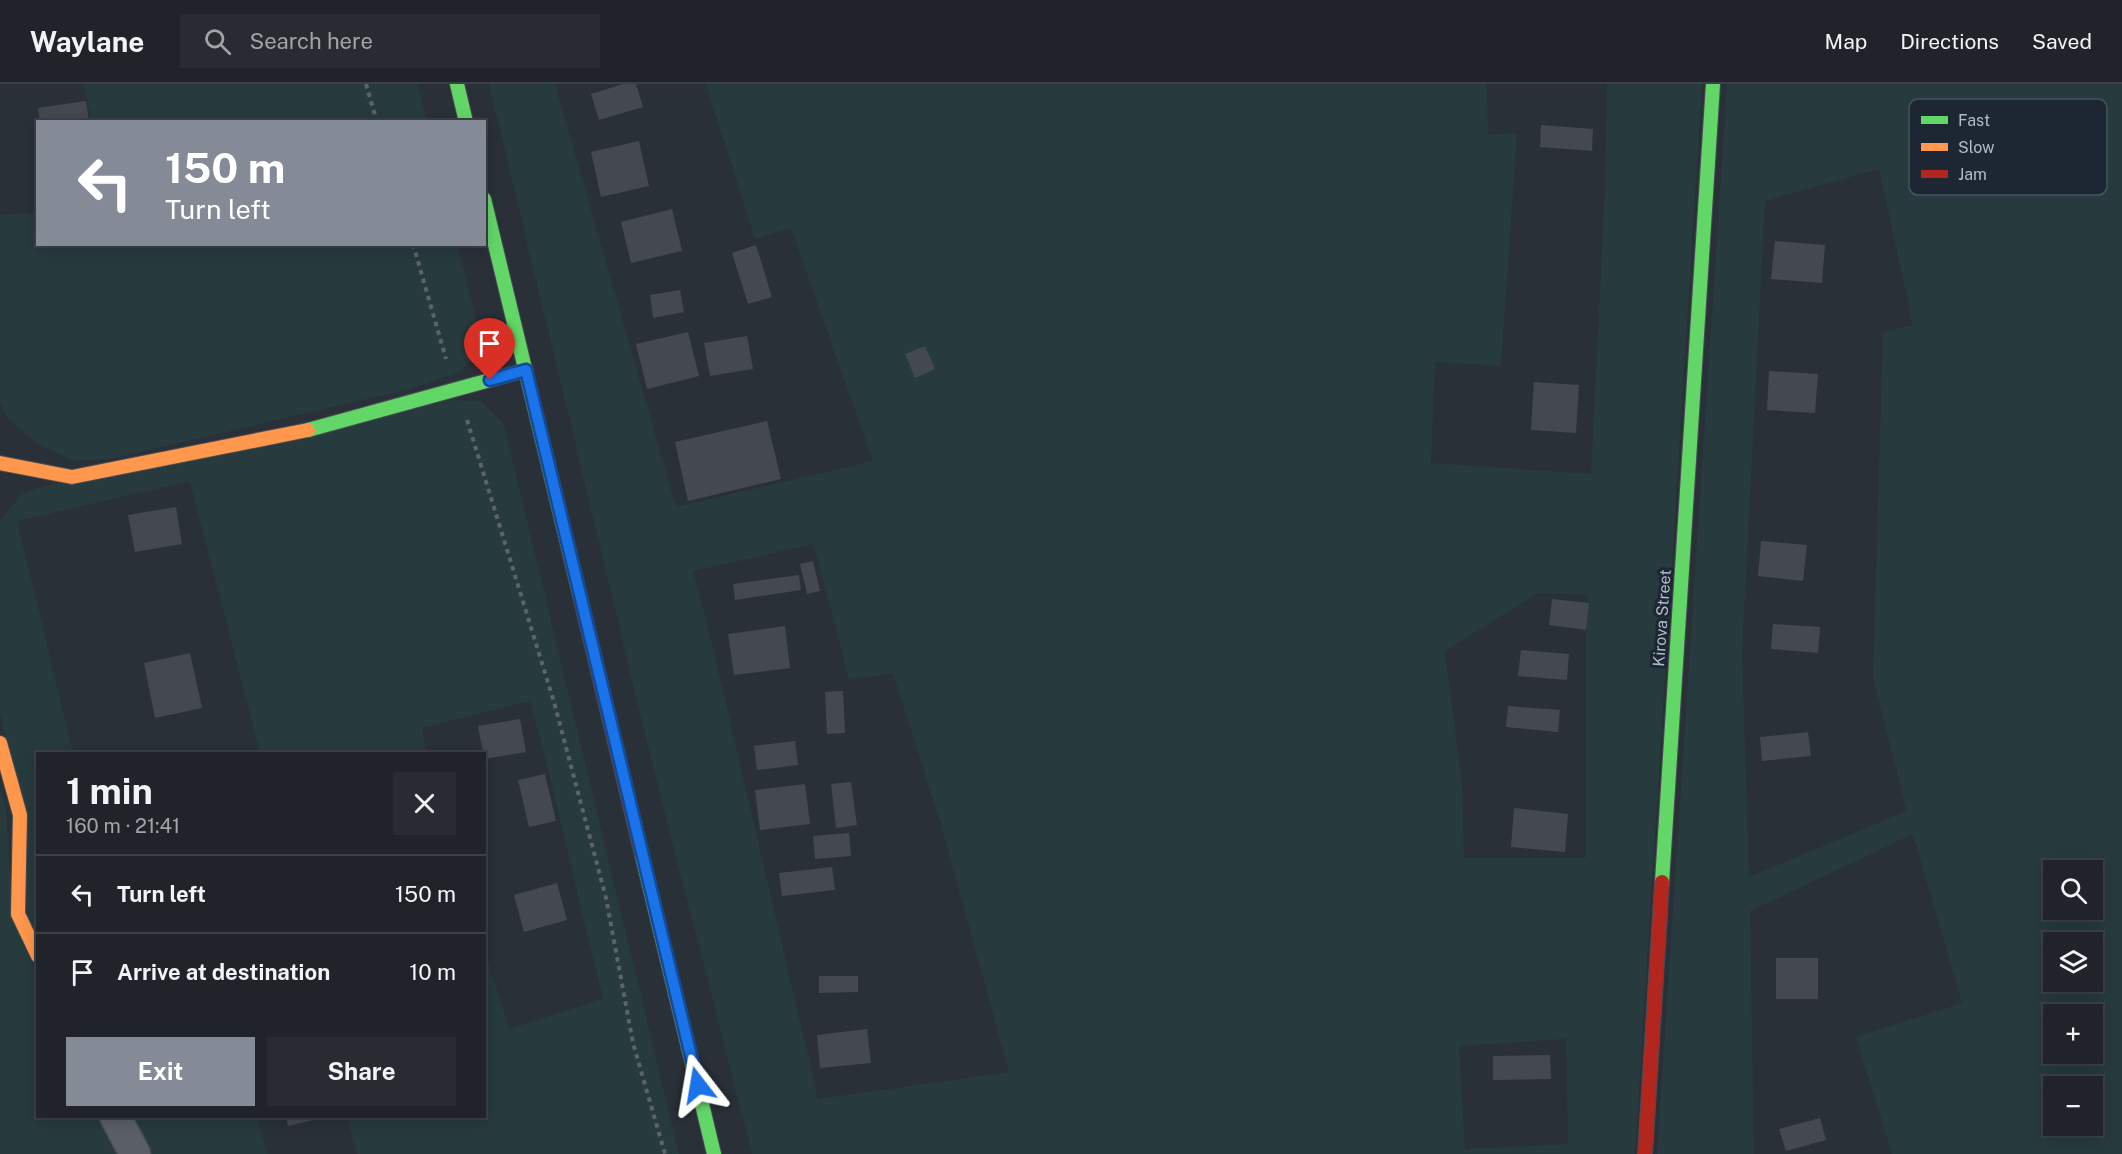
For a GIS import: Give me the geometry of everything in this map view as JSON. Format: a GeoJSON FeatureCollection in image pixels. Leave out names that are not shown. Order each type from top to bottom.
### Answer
{"type":"FeatureCollection","features":[{"type":"Feature","properties":{"kind":"street"},"geometry":{"type":"LineString","coordinates":[[457,84],[466,120]]}},
{"type":"Feature","properties":{"kind":"street","name":"Kirova Street"},"geometry":{"type":"LineString","coordinates":[[1645,1154],[1713,84]]}},
{"type":"Feature","properties":{"kind":"street"},"geometry":{"type":"LineString","coordinates":[[486,207],[714,1154]]}},
{"type":"Feature","properties":{"kind":"street"},"geometry":{"type":"LineString","coordinates":[[0,463],[72,477],[304,431],[526,370]]}},
{"type":"Feature","properties":{"kind":"street"},"geometry":{"type":"LineString","coordinates":[[0,743],[20,815],[18,915],[36,952]]}},
{"type":"Feature","properties":{"kind":"street"},"geometry":{"type":"LineString","coordinates":[[116,1118],[135,1154]]}},
{"type":"Feature","properties":{"kind":"path"},"geometry":{"type":"LineString","coordinates":[[366,84],[376,120]]}},
{"type":"Feature","properties":{"kind":"path"},"geometry":{"type":"LineString","coordinates":[[414,246],[455,390],[468,423],[554,702],[606,898],[633,1043],[665,1154]]}},
{"type":"Feature","properties":{"kind":"green space"},"geometry":{"type":"Polygon","coordinates":[[[84,84],[417,84],[427,120],[91,120],[84,84]]]}},
{"type":"Feature","properties":{"kind":"green space"},"geometry":{"type":"Polygon","coordinates":[[[489,84],[555,84],[676,507],[873,461],[791,228],[755,239],[706,84],[1487,84],[1488,135],[1517,133],[1501,366],[1435,362],[1431,463],[1591,474],[1605,187],[1607,84],[1702,84],[1635,1154],[752,1154],[647,742],[489,84]],[[814,544],[693,571],[706,618],[818,1099],[1009,1072],[940,821],[893,673],[849,680],[814,544]],[[1538,593],[1445,651],[1462,782],[1464,858],[1586,858],[1588,595],[1538,593]],[[1566,1039],[1459,1046],[1465,1149],[1568,1144],[1566,1039]]]}},
{"type":"Feature","properties":{"kind":"green space"},"geometry":{"type":"Polygon","coordinates":[[[1727,84],[2122,84],[2122,1154],[1892,1154],[1856,1037],[1962,1003],[1913,834],[1750,911],[1754,1154],[1657,1154],[1727,84]],[[1879,169],[1765,201],[1742,653],[1749,877],[1907,811],[1873,678],[1883,332],[1913,325],[1879,169]]]}},
{"type":"Feature","properties":{"kind":"green space"},"geometry":{"type":"Polygon","coordinates":[[[0,209],[1,215],[36,212],[36,246],[457,246],[479,333],[472,358],[460,372],[410,389],[114,458],[74,461],[38,444],[7,418],[0,401],[0,209]]]}},
{"type":"Feature","properties":{"kind":"green space"},"geometry":{"type":"Polygon","coordinates":[[[450,400],[480,401],[504,425],[679,1154],[357,1154],[348,1118],[486,1118],[486,955],[509,1029],[603,999],[544,753],[530,701],[422,728],[427,752],[260,752],[190,481],[17,521],[73,752],[36,752],[36,939],[26,918],[25,806],[0,715],[0,520],[23,493],[54,484],[450,400]]]}},
{"type":"Feature","properties":{"kind":"green space"},"geometry":{"type":"Polygon","coordinates":[[[0,788],[6,808],[13,922],[36,972],[36,1118],[108,1118],[126,1154],[0,1154],[0,788]]]}},
{"type":"Feature","properties":{"kind":"green space"},"geometry":{"type":"Polygon","coordinates":[[[125,1118],[258,1118],[267,1154],[143,1154],[125,1118]]]}},
{"type":"Feature","properties":{"kind":"building"},"geometry":{"type":"Polygon","coordinates":[[[623,84],[636,84],[643,107],[599,120],[591,94],[623,84]]]}},
{"type":"Feature","properties":{"kind":"building"},"geometry":{"type":"Polygon","coordinates":[[[86,101],[89,120],[40,120],[38,108],[86,101]]]}},
{"type":"Feature","properties":{"kind":"building"},"geometry":{"type":"Polygon","coordinates":[[[1541,125],[1593,129],[1592,151],[1540,147],[1541,125]]]}},
{"type":"Feature","properties":{"kind":"building"},"geometry":{"type":"Polygon","coordinates":[[[639,141],[649,186],[601,197],[591,152],[639,141]]]}},
{"type":"Feature","properties":{"kind":"building"},"geometry":{"type":"Polygon","coordinates":[[[672,209],[682,251],[631,263],[621,222],[672,209]]]}},
{"type":"Feature","properties":{"kind":"building"},"geometry":{"type":"Polygon","coordinates":[[[1775,241],[1825,245],[1822,283],[1771,279],[1775,241]]]}},
{"type":"Feature","properties":{"kind":"building"},"geometry":{"type":"Polygon","coordinates":[[[756,245],[772,297],[748,304],[732,253],[756,245]]]}},
{"type":"Feature","properties":{"kind":"building"},"geometry":{"type":"Polygon","coordinates":[[[680,290],[684,312],[653,318],[650,295],[680,290]]]}},
{"type":"Feature","properties":{"kind":"building"},"geometry":{"type":"Polygon","coordinates":[[[688,332],[699,376],[647,389],[636,344],[688,332]]]}},
{"type":"Feature","properties":{"kind":"building"},"geometry":{"type":"Polygon","coordinates":[[[747,336],[753,369],[710,376],[704,343],[747,336]]]}},
{"type":"Feature","properties":{"kind":"building"},"geometry":{"type":"Polygon","coordinates":[[[925,346],[935,369],[915,378],[905,354],[925,346]]]}},
{"type":"Feature","properties":{"kind":"building"},"geometry":{"type":"Polygon","coordinates":[[[1769,371],[1818,374],[1815,413],[1767,410],[1769,371]]]}},
{"type":"Feature","properties":{"kind":"building"},"geometry":{"type":"Polygon","coordinates":[[[1534,382],[1579,385],[1576,433],[1531,430],[1534,382]]]}},
{"type":"Feature","properties":{"kind":"building"},"geometry":{"type":"Polygon","coordinates":[[[767,421],[781,479],[688,501],[675,442],[767,421]]]}},
{"type":"Feature","properties":{"kind":"building"},"geometry":{"type":"Polygon","coordinates":[[[176,507],[182,544],[135,552],[128,515],[176,507]]]}},
{"type":"Feature","properties":{"kind":"building"},"geometry":{"type":"Polygon","coordinates":[[[1761,541],[1807,545],[1803,581],[1758,576],[1761,541]]]}},
{"type":"Feature","properties":{"kind":"building"},"geometry":{"type":"Polygon","coordinates":[[[813,561],[820,591],[807,594],[800,564],[813,561]]]}},
{"type":"Feature","properties":{"kind":"building"},"geometry":{"type":"Polygon","coordinates":[[[799,575],[801,590],[735,600],[733,584],[799,575]]]}},
{"type":"Feature","properties":{"kind":"building"},"geometry":{"type":"Polygon","coordinates":[[[1552,599],[1589,603],[1586,630],[1549,625],[1552,599]]]}},
{"type":"Feature","properties":{"kind":"building"},"geometry":{"type":"Polygon","coordinates":[[[1773,624],[1820,627],[1818,653],[1771,649],[1773,624]]]}},
{"type":"Feature","properties":{"kind":"building"},"geometry":{"type":"Polygon","coordinates":[[[785,626],[790,668],[734,675],[728,634],[785,626]]]}},
{"type":"Feature","properties":{"kind":"building"},"geometry":{"type":"Polygon","coordinates":[[[1521,650],[1569,654],[1567,680],[1518,676],[1521,650]]]}},
{"type":"Feature","properties":{"kind":"building"},"geometry":{"type":"Polygon","coordinates":[[[190,653],[202,708],[155,718],[144,663],[190,653]]]}},
{"type":"Feature","properties":{"kind":"building"},"geometry":{"type":"Polygon","coordinates":[[[843,691],[845,733],[827,734],[825,692],[843,691]]]}},
{"type":"Feature","properties":{"kind":"building"},"geometry":{"type":"Polygon","coordinates":[[[1508,706],[1560,710],[1558,732],[1506,727],[1508,706]]]}},
{"type":"Feature","properties":{"kind":"building"},"geometry":{"type":"Polygon","coordinates":[[[520,719],[526,752],[486,759],[478,726],[520,719]]]}},
{"type":"Feature","properties":{"kind":"building"},"geometry":{"type":"Polygon","coordinates":[[[1808,732],[1811,756],[1762,761],[1760,737],[1808,732]]]}},
{"type":"Feature","properties":{"kind":"building"},"geometry":{"type":"Polygon","coordinates":[[[795,741],[798,765],[757,770],[754,746],[795,741]]]}},
{"type":"Feature","properties":{"kind":"building"},"geometry":{"type":"Polygon","coordinates":[[[545,774],[556,821],[529,827],[518,780],[545,774]]]}},
{"type":"Feature","properties":{"kind":"building"},"geometry":{"type":"Polygon","coordinates":[[[851,782],[857,825],[836,828],[831,784],[851,782]]]}},
{"type":"Feature","properties":{"kind":"building"},"geometry":{"type":"Polygon","coordinates":[[[805,784],[810,824],[760,830],[755,790],[805,784]]]}},
{"type":"Feature","properties":{"kind":"building"},"geometry":{"type":"Polygon","coordinates":[[[1514,808],[1568,814],[1565,852],[1511,847],[1514,808]]]}},
{"type":"Feature","properties":{"kind":"building"},"geometry":{"type":"Polygon","coordinates":[[[849,833],[851,856],[815,859],[813,836],[849,833]]]}},
{"type":"Feature","properties":{"kind":"building"},"geometry":{"type":"Polygon","coordinates":[[[832,867],[835,890],[782,896],[779,873],[832,867]]]}},
{"type":"Feature","properties":{"kind":"building"},"geometry":{"type":"Polygon","coordinates":[[[557,883],[567,920],[524,932],[514,895],[557,883]]]}},
{"type":"Feature","properties":{"kind":"building"},"geometry":{"type":"Polygon","coordinates":[[[1776,958],[1818,958],[1818,999],[1776,999],[1776,958]]]}},
{"type":"Feature","properties":{"kind":"building"},"geometry":{"type":"Polygon","coordinates":[[[819,976],[858,976],[858,992],[819,993],[819,976]]]}},
{"type":"Feature","properties":{"kind":"building"},"geometry":{"type":"Polygon","coordinates":[[[867,1029],[871,1063],[820,1068],[817,1035],[867,1029]]]}},
{"type":"Feature","properties":{"kind":"building"},"geometry":{"type":"Polygon","coordinates":[[[1550,1055],[1551,1079],[1493,1080],[1493,1056],[1550,1055]]]}},
{"type":"Feature","properties":{"kind":"building"},"geometry":{"type":"Polygon","coordinates":[[[286,1118],[322,1118],[288,1126],[286,1118]]]}},
{"type":"Feature","properties":{"kind":"building"},"geometry":{"type":"Polygon","coordinates":[[[1820,1118],[1826,1140],[1786,1151],[1779,1129],[1820,1118]]]}},
{"type":"Feature","properties":{"kind":"traffic: fast"},"geometry":{"type":"LineString","coordinates":[[457,84],[466,120]]}},
{"type":"Feature","properties":{"kind":"traffic: fast"},"geometry":{"type":"LineString","coordinates":[[1662,882],[1713,84]]}},
{"type":"Feature","properties":{"kind":"traffic: fast"},"geometry":{"type":"LineString","coordinates":[[486,207],[580,596]]}},
{"type":"Feature","properties":{"kind":"traffic: fast"},"geometry":{"type":"LineString","coordinates":[[308,430],[526,370]]}},
{"type":"Feature","properties":{"kind":"traffic: fast"},"geometry":{"type":"LineString","coordinates":[[642,855],[714,1154]]}},
{"type":"Feature","properties":{"kind":"traffic: slow"},"geometry":{"type":"LineString","coordinates":[[0,463],[72,477],[308,430]]}},
{"type":"Feature","properties":{"kind":"traffic: slow"},"geometry":{"type":"LineString","coordinates":[[0,743],[20,815],[18,914],[36,952]]}},
{"type":"Feature","properties":{"kind":"traffic: jam"},"geometry":{"type":"LineString","coordinates":[[580,596],[642,855]]}},
{"type":"Feature","properties":{"kind":"traffic: jam"},"geometry":{"type":"LineString","coordinates":[[1645,1154],[1662,882]]}},
{"type":"Feature","properties":{"kind":"route"},"geometry":{"type":"LineString","coordinates":[[490,380],[526,370],[698,1085]]}}]}
